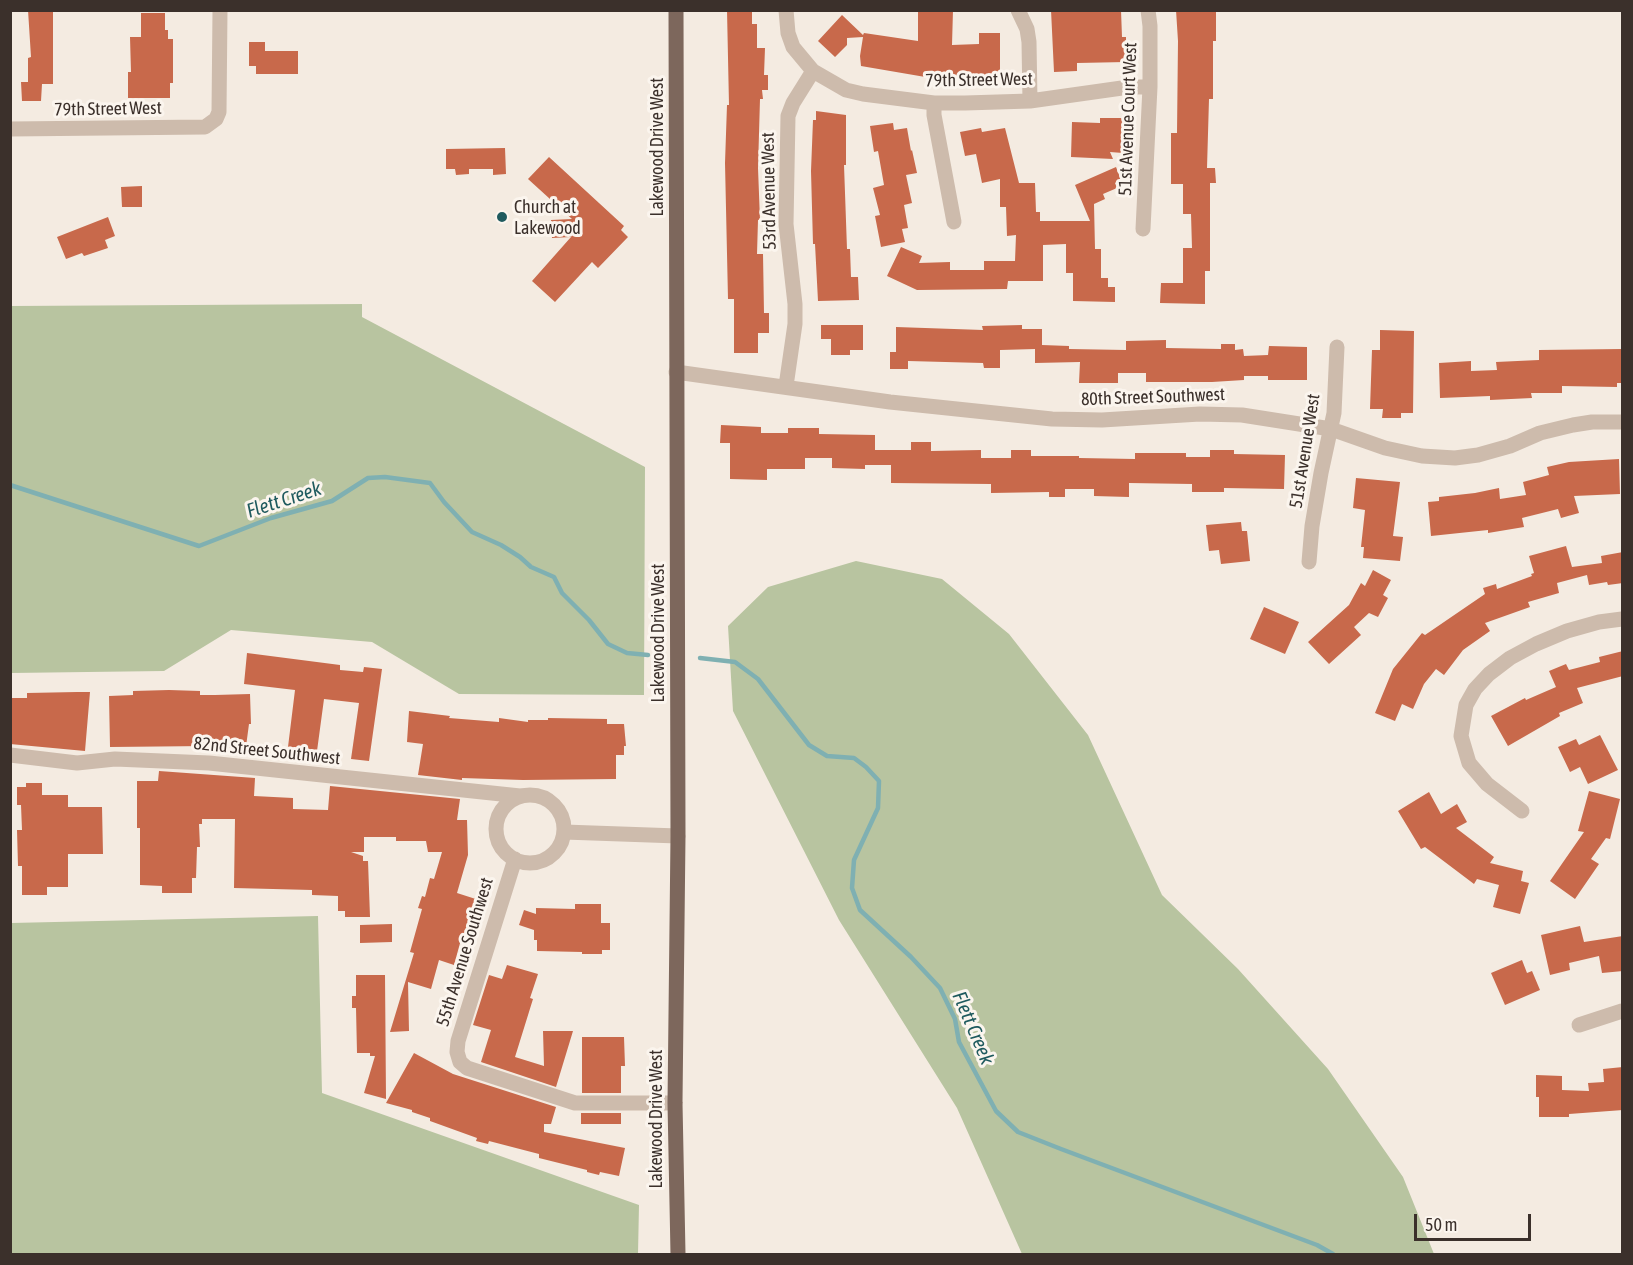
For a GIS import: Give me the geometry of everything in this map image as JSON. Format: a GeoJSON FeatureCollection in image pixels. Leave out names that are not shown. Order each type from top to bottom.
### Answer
{"type":"FeatureCollection","features":[{"type":"Feature","properties":{"kind":"main road","name":"Lakewood Drive West"},"geometry":{"type":"LineString","coordinates":[[676,10],[678,836],[675,1103],[678,1254]]}},
{"type":"Feature","properties":{"kind":"street","name":"79th Street West"},"geometry":{"type":"LineString","coordinates":[[10,129],[205,127],[216,119],[219,112],[220,10]]}},
{"type":"Feature","properties":{"kind":"street"},"geometry":{"type":"LineString","coordinates":[[786,10],[788,33],[793,47],[813,71]]}},
{"type":"Feature","properties":{"kind":"street"},"geometry":{"type":"LineString","coordinates":[[1018,10],[1027,29],[1029,42],[1030,100]]}},
{"type":"Feature","properties":{"kind":"street","name":"51st Avenue Court West"},"geometry":{"type":"LineString","coordinates":[[1143,229],[1150,87],[1148,10]]}},
{"type":"Feature","properties":{"kind":"street","name":"79th Street West"},"geometry":{"type":"LineString","coordinates":[[813,71],[846,90],[934,103],[1030,100],[1130,87],[1150,87]]}},
{"type":"Feature","properties":{"kind":"street","name":"53rd Avenue West"},"geometry":{"type":"LineString","coordinates":[[786,386],[795,324],[786,224],[788,116],[793,103],[813,71]]}},
{"type":"Feature","properties":{"kind":"street"},"geometry":{"type":"LineString","coordinates":[[934,103],[934,115],[954,222]]}},
{"type":"Feature","properties":{"kind":"street","name":"51st Avenue West"},"geometry":{"type":"LineString","coordinates":[[1309,562],[1312,526],[1334,413],[1337,346]]}},
{"type":"Feature","properties":{"kind":"street","name":"80th Street Southwest"},"geometry":{"type":"LineString","coordinates":[[676,372],[890,402],[1052,418],[1102,420],[1200,414],[1242,415],[1331,429],[1406,454],[1455,458],[1495,451],[1540,433],[1573,424],[1623,422]]}},
{"type":"Feature","properties":{"kind":"street"},"geometry":{"type":"LineString","coordinates":[[1522,812],[1487,784],[1469,763],[1461,736],[1466,705],[1489,674],[1510,658],[1567,631],[1623,619]]}},
{"type":"Feature","properties":{"kind":"street","name":"82nd Street Southwest"},"geometry":{"type":"LineString","coordinates":[[10,755],[77,763],[116,759],[209,763],[520,796]]}},
{"type":"Feature","properties":{"kind":"street"},"geometry":{"type":"LineString","coordinates":[[531,795],[542,797],[559,810],[564,832],[555,852],[545,859],[525,862],[514,859],[499,843],[496,832],[497,820],[510,801],[520,796],[531,795]]}},
{"type":"Feature","properties":{"kind":"street"},"geometry":{"type":"LineString","coordinates":[[564,832],[678,836]]}},
{"type":"Feature","properties":{"kind":"street","name":"55th Avenue Southwest"},"geometry":{"type":"LineString","coordinates":[[514,859],[466,1011],[458,1041],[458,1057],[467,1068],[575,1103],[675,1103]]}},
{"type":"Feature","properties":{"kind":"street"},"geometry":{"type":"LineString","coordinates":[[1579,1024],[1623,1011]]}},
{"type":"Feature","properties":{"kind":"green space"},"geometry":{"type":"Polygon","coordinates":[[[362,304],[362,317],[645,467],[644,695],[459,694],[372,642],[231,630],[164,671],[11,673],[11,306],[362,304]]]}},
{"type":"Feature","properties":{"kind":"green space"},"geometry":{"type":"Polygon","coordinates":[[[856,561],[942,579],[1009,634],[1088,735],[1162,895],[1238,969],[1328,1069],[1403,1177],[1434,1254],[1022,1254],[957,1108],[839,920],[733,711],[728,626],[768,587],[856,561]]]}},
{"type":"Feature","properties":{"kind":"green space"},"geometry":{"type":"Polygon","coordinates":[[[318,916],[322,1093],[639,1205],[638,1254],[11,1254],[11,923],[318,916]]]}},
{"type":"Feature","properties":{"kind":"building"},"geometry":{"type":"Polygon","coordinates":[[[28,10],[53,10],[53,84],[42,84],[41,101],[22,101],[21,82],[28,82],[28,58],[31,57],[28,10]]]}},
{"type":"Feature","properties":{"kind":"building"},"geometry":{"type":"Polygon","coordinates":[[[727,10],[752,10],[752,24],[757,24],[757,48],[765,48],[764,75],[768,75],[768,90],[762,90],[763,99],[760,99],[758,168],[760,220],[758,220],[757,254],[763,254],[764,313],[769,313],[769,333],[758,333],[758,353],[734,353],[734,299],[728,299],[725,163],[727,105],[729,105],[727,10]]]}},
{"type":"Feature","properties":{"kind":"building"},"geometry":{"type":"Polygon","coordinates":[[[918,10],[953,10],[952,45],[979,44],[979,33],[1000,33],[1000,78],[937,79],[861,66],[863,37],[847,38],[847,45],[835,57],[818,41],[842,15],[863,35],[864,33],[918,41],[918,10]]]}},
{"type":"Feature","properties":{"kind":"building"},"geometry":{"type":"Polygon","coordinates":[[[1051,10],[1121,10],[1122,37],[1126,37],[1126,62],[1077,63],[1077,71],[1054,72],[1051,10]]]}},
{"type":"Feature","properties":{"kind":"building"},"geometry":{"type":"Polygon","coordinates":[[[1176,10],[1216,10],[1216,41],[1213,41],[1213,99],[1209,99],[1207,168],[1215,168],[1216,183],[1210,183],[1210,271],[1205,271],[1205,304],[1160,303],[1161,283],[1183,283],[1183,248],[1192,248],[1191,214],[1183,214],[1183,184],[1171,184],[1171,133],[1177,133],[1176,10]]]}},
{"type":"Feature","properties":{"kind":"building"},"geometry":{"type":"Polygon","coordinates":[[[141,13],[165,13],[165,30],[168,30],[168,39],[173,39],[173,83],[170,83],[170,98],[128,98],[128,72],[131,72],[130,37],[141,37],[141,13]]]}},
{"type":"Feature","properties":{"kind":"building"},"geometry":{"type":"Polygon","coordinates":[[[249,42],[265,42],[265,51],[298,51],[298,74],[256,74],[256,66],[249,66],[249,42]]]}},
{"type":"Feature","properties":{"kind":"building"},"geometry":{"type":"Polygon","coordinates":[[[816,111],[846,115],[846,165],[844,165],[847,249],[850,249],[851,277],[858,277],[859,300],[818,301],[815,244],[813,244],[811,171],[813,120],[816,120],[816,111]]]}},
{"type":"Feature","properties":{"kind":"building"},"geometry":{"type":"Polygon","coordinates":[[[1100,118],[1124,118],[1123,153],[1110,152],[1113,159],[1071,157],[1072,122],[1100,123],[1100,118]]]}},
{"type":"Feature","properties":{"kind":"building"},"geometry":{"type":"Polygon","coordinates":[[[893,123],[894,130],[907,128],[917,173],[906,175],[912,203],[904,205],[908,228],[902,229],[905,242],[881,247],[875,216],[880,215],[873,188],[884,185],[878,151],[874,152],[870,126],[893,123]]]}},
{"type":"Feature","properties":{"kind":"building"},"geometry":{"type":"Polygon","coordinates":[[[981,128],[982,132],[1005,128],[1019,183],[1035,183],[1036,212],[1040,212],[1040,221],[1090,221],[1075,185],[1116,167],[1121,180],[1115,183],[1117,188],[1103,194],[1105,199],[1094,204],[1095,249],[1101,249],[1101,278],[1108,278],[1108,287],[1115,287],[1115,302],[1073,301],[1073,273],[1066,273],[1066,244],[1043,245],[1043,281],[1008,281],[1007,289],[917,290],[887,276],[901,247],[922,256],[919,263],[950,262],[950,270],[984,270],[984,261],[1015,261],[1016,235],[1007,236],[1006,207],[1000,207],[1000,179],[982,183],[976,154],[965,156],[960,132],[981,128]]]}},
{"type":"Feature","properties":{"kind":"building"},"geometry":{"type":"Polygon","coordinates":[[[505,148],[506,174],[493,175],[493,169],[469,169],[469,174],[456,175],[455,169],[446,169],[446,149],[505,148]]]}},
{"type":"Feature","properties":{"kind":"building"},"geometry":{"type":"Polygon","coordinates":[[[549,157],[624,226],[621,230],[628,237],[598,268],[592,262],[555,302],[532,281],[571,237],[552,238],[551,220],[572,219],[528,179],[549,157]]]}},
{"type":"Feature","properties":{"kind":"building"},"geometry":{"type":"Polygon","coordinates":[[[142,186],[142,207],[122,207],[121,187],[142,186]]]}},
{"type":"Feature","properties":{"kind":"building"},"geometry":{"type":"Polygon","coordinates":[[[108,217],[115,236],[105,240],[108,248],[66,259],[57,237],[108,217]]]}},
{"type":"Feature","properties":{"kind":"building"},"geometry":{"type":"Polygon","coordinates":[[[821,325],[863,325],[863,350],[850,350],[850,355],[831,355],[831,339],[821,339],[821,325]]]}},
{"type":"Feature","properties":{"kind":"building"},"geometry":{"type":"Polygon","coordinates":[[[1022,325],[1022,329],[1042,329],[1042,345],[1069,346],[1069,349],[1126,350],[1126,341],[1166,340],[1166,348],[1221,349],[1221,344],[1235,344],[1235,350],[1243,349],[1244,356],[1268,355],[1269,346],[1307,347],[1307,380],[1268,380],[1268,376],[1244,376],[1244,380],[1212,382],[1146,382],[1146,373],[1118,373],[1118,383],[1079,383],[1080,362],[1035,363],[1035,349],[1000,350],[1000,368],[984,368],[983,363],[908,361],[908,369],[890,369],[890,352],[896,352],[896,327],[983,330],[982,326],[1022,325]]]}},
{"type":"Feature","properties":{"kind":"building"},"geometry":{"type":"Polygon","coordinates":[[[1380,330],[1414,331],[1413,413],[1401,413],[1401,418],[1382,418],[1383,409],[1370,409],[1372,350],[1380,350],[1380,330]]]}},
{"type":"Feature","properties":{"kind":"building"},"geometry":{"type":"Polygon","coordinates":[[[1623,349],[1623,383],[1617,383],[1617,387],[1562,386],[1562,393],[1531,393],[1532,398],[1490,400],[1490,396],[1440,398],[1439,363],[1471,361],[1471,371],[1497,370],[1496,362],[1539,360],[1539,350],[1623,349]]]}},
{"type":"Feature","properties":{"kind":"building"},"geometry":{"type":"Polygon","coordinates":[[[721,425],[761,427],[761,433],[788,433],[788,428],[819,428],[819,434],[875,435],[875,450],[911,450],[911,442],[931,442],[931,451],[981,450],[981,458],[1011,458],[1011,450],[1031,450],[1031,456],[1079,456],[1079,458],[1135,459],[1135,453],[1186,453],[1186,457],[1210,457],[1210,450],[1234,450],[1234,454],[1285,455],[1284,489],[1224,488],[1224,492],[1192,492],[1192,484],[1129,483],[1129,497],[1094,496],[1094,489],[1065,489],[1065,497],[1049,497],[1049,492],[991,493],[991,484],[891,483],[891,465],[865,465],[865,469],[832,468],[832,458],[805,458],[805,469],[767,469],[767,480],[730,479],[730,443],[720,443],[721,425]]]}},
{"type":"Feature","properties":{"kind":"building"},"geometry":{"type":"Polygon","coordinates":[[[1619,459],[1620,494],[1574,496],[1579,513],[1561,518],[1558,509],[1522,518],[1524,527],[1488,533],[1488,530],[1431,536],[1428,502],[1439,501],[1439,497],[1499,488],[1500,499],[1526,495],[1523,482],[1549,475],[1547,467],[1569,462],[1619,459]]]}},
{"type":"Feature","properties":{"kind":"building"},"geometry":{"type":"Polygon","coordinates":[[[1356,478],[1400,482],[1393,536],[1403,537],[1400,561],[1363,558],[1364,547],[1361,547],[1365,510],[1353,508],[1356,478]]]}},
{"type":"Feature","properties":{"kind":"building"},"geometry":{"type":"Polygon","coordinates":[[[1241,522],[1242,531],[1247,531],[1250,561],[1221,564],[1219,550],[1209,551],[1206,525],[1241,522]]]}},
{"type":"Feature","properties":{"kind":"building"},"geometry":{"type":"Polygon","coordinates":[[[1566,546],[1572,567],[1602,563],[1601,556],[1623,552],[1623,583],[1608,585],[1607,582],[1589,585],[1587,575],[1557,583],[1559,593],[1528,602],[1530,607],[1485,623],[1490,631],[1463,650],[1444,675],[1436,669],[1424,684],[1413,709],[1402,704],[1395,721],[1375,713],[1393,669],[1422,633],[1425,635],[1485,594],[1483,588],[1496,584],[1497,589],[1532,576],[1531,574],[1534,573],[1529,556],[1566,546]]]}},
{"type":"Feature","properties":{"kind":"building"},"geometry":{"type":"Polygon","coordinates":[[[1373,570],[1391,580],[1383,595],[1388,598],[1378,617],[1369,613],[1354,627],[1361,635],[1329,664],[1308,642],[1349,605],[1361,583],[1365,586],[1373,570]]]}},
{"type":"Feature","properties":{"kind":"building"},"geometry":{"type":"Polygon","coordinates":[[[1264,607],[1299,622],[1285,654],[1250,639],[1264,607]]]}},
{"type":"Feature","properties":{"kind":"building"},"geometry":{"type":"Polygon","coordinates":[[[1623,651],[1623,676],[1577,688],[1583,703],[1559,713],[1560,716],[1508,746],[1491,716],[1525,698],[1526,700],[1556,687],[1549,671],[1566,664],[1569,670],[1600,662],[1599,657],[1623,651]]]}},
{"type":"Feature","properties":{"kind":"building"},"geometry":{"type":"Polygon","coordinates":[[[247,653],[340,665],[340,670],[363,672],[364,667],[382,669],[369,761],[351,759],[359,703],[324,699],[317,751],[288,747],[295,690],[244,684],[247,653]]]}},
{"type":"Feature","properties":{"kind":"building"},"geometry":{"type":"Polygon","coordinates":[[[133,691],[200,691],[200,695],[250,694],[251,724],[249,724],[245,754],[207,749],[207,746],[110,747],[109,696],[133,695],[133,691]]]}},
{"type":"Feature","properties":{"kind":"building"},"geometry":{"type":"Polygon","coordinates":[[[90,692],[85,751],[10,744],[12,698],[27,698],[27,693],[90,692]]]}},
{"type":"Feature","properties":{"kind":"building"},"geometry":{"type":"Polygon","coordinates":[[[409,711],[450,716],[449,718],[499,722],[499,718],[528,722],[528,720],[548,720],[548,718],[607,719],[607,724],[624,724],[626,746],[624,746],[624,755],[616,755],[616,779],[462,778],[462,780],[418,775],[423,744],[407,742],[409,711]]]}},
{"type":"Feature","properties":{"kind":"building"},"geometry":{"type":"Polygon","coordinates":[[[1600,735],[1618,770],[1588,784],[1580,767],[1570,772],[1558,747],[1576,739],[1579,745],[1600,735]]]}},
{"type":"Feature","properties":{"kind":"building"},"geometry":{"type":"Polygon","coordinates":[[[159,771],[255,778],[254,796],[293,798],[293,809],[328,810],[330,786],[460,799],[457,820],[467,820],[468,855],[457,893],[485,902],[472,939],[462,936],[454,965],[439,960],[431,989],[408,982],[409,1031],[390,1032],[414,953],[410,952],[422,909],[418,908],[422,896],[425,897],[430,878],[434,879],[442,852],[428,852],[426,841],[396,841],[396,837],[364,837],[364,852],[351,852],[363,856],[363,861],[368,861],[370,917],[345,917],[345,911],[338,911],[338,896],[312,895],[312,890],[234,888],[235,819],[202,819],[202,824],[199,824],[200,847],[197,847],[196,878],[192,878],[192,893],[162,893],[162,886],[140,885],[140,828],[137,828],[137,781],[158,781],[159,771]]]}},
{"type":"Feature","properties":{"kind":"building"},"geometry":{"type":"Polygon","coordinates":[[[26,783],[42,783],[42,795],[68,795],[68,807],[102,807],[103,854],[68,854],[68,887],[47,887],[47,895],[22,895],[22,866],[18,866],[17,830],[22,830],[21,805],[17,805],[17,787],[26,787],[26,783]]]}},
{"type":"Feature","properties":{"kind":"building"},"geometry":{"type":"Polygon","coordinates":[[[1589,791],[1620,799],[1610,839],[1606,838],[1591,859],[1599,864],[1575,899],[1550,881],[1584,832],[1578,831],[1589,791]]]}},
{"type":"Feature","properties":{"kind":"building"},"geometry":{"type":"Polygon","coordinates":[[[1429,792],[1441,814],[1457,804],[1467,822],[1456,828],[1494,857],[1490,863],[1523,871],[1521,881],[1529,883],[1520,914],[1493,907],[1499,885],[1477,879],[1474,884],[1425,847],[1421,849],[1398,811],[1429,792]]]}},
{"type":"Feature","properties":{"kind":"building"},"geometry":{"type":"Polygon","coordinates":[[[575,904],[601,904],[601,923],[610,923],[610,950],[602,950],[602,954],[537,951],[534,930],[519,925],[524,910],[536,914],[536,908],[575,909],[575,904]]]}},
{"type":"Feature","properties":{"kind":"building"},"geometry":{"type":"Polygon","coordinates":[[[392,924],[392,942],[360,943],[360,925],[392,924]]]}},
{"type":"Feature","properties":{"kind":"building"},"geometry":{"type":"Polygon","coordinates":[[[1580,926],[1584,942],[1623,936],[1623,971],[1602,973],[1599,956],[1569,963],[1570,970],[1550,975],[1541,935],[1580,926]]]}},
{"type":"Feature","properties":{"kind":"building"},"geometry":{"type":"Polygon","coordinates":[[[1522,960],[1527,973],[1532,971],[1540,990],[1505,1005],[1491,973],[1522,960]]]}},
{"type":"Feature","properties":{"kind":"building"},"geometry":{"type":"Polygon","coordinates":[[[507,965],[538,974],[530,998],[533,999],[515,1057],[544,1066],[543,1031],[573,1031],[556,1087],[481,1062],[491,1030],[473,1025],[489,975],[502,979],[507,965]]]}},
{"type":"Feature","properties":{"kind":"building"},"geometry":{"type":"Polygon","coordinates":[[[356,975],[385,975],[386,1099],[364,1093],[375,1056],[370,1056],[370,1053],[357,1053],[356,1008],[352,1008],[352,996],[356,996],[356,975]]]}},
{"type":"Feature","properties":{"kind":"building"},"geometry":{"type":"Polygon","coordinates":[[[582,1037],[624,1037],[625,1066],[621,1066],[621,1093],[582,1093],[582,1037]]]}},
{"type":"Feature","properties":{"kind":"building"},"geometry":{"type":"Polygon","coordinates":[[[414,1053],[453,1074],[556,1107],[551,1124],[544,1124],[544,1132],[625,1148],[619,1176],[600,1172],[599,1175],[539,1158],[539,1154],[489,1141],[488,1144],[476,1141],[477,1138],[430,1121],[430,1118],[412,1112],[412,1110],[386,1103],[414,1053]]]}},
{"type":"Feature","properties":{"kind":"building"},"geometry":{"type":"Polygon","coordinates":[[[1623,1067],[1623,1110],[1569,1114],[1569,1117],[1539,1117],[1536,1075],[1562,1076],[1562,1090],[1589,1091],[1588,1083],[1604,1082],[1603,1069],[1623,1067]]]}},
{"type":"Feature","properties":{"kind":"building"},"geometry":{"type":"Polygon","coordinates":[[[581,1113],[621,1113],[621,1124],[581,1124],[581,1113]]]}},
{"type":"Feature","properties":{"kind":"waterway","name":"Flett Creek"},"geometry":{"type":"LineString","coordinates":[[10,485],[199,546],[271,518],[332,501],[368,478],[385,477],[430,483],[472,532],[501,545],[531,567],[554,577],[562,593],[589,620],[608,644],[627,653],[648,655]]}},
{"type":"Feature","properties":{"kind":"waterway","name":"Flett Creek"},"geometry":{"type":"LineString","coordinates":[[700,658],[735,662],[758,679],[809,745],[827,756],[854,758],[879,781],[878,808],[854,860],[852,888],[860,910],[911,957],[940,988],[955,1019],[959,1042],[996,1111],[1018,1132],[1317,1245],[1333,1254]]}},
{"type":"Feature","properties":{"kind":"place","name":"Church at Lakewood"},"geometry":{"type":"Point","coordinates":[502,217]}}]}
